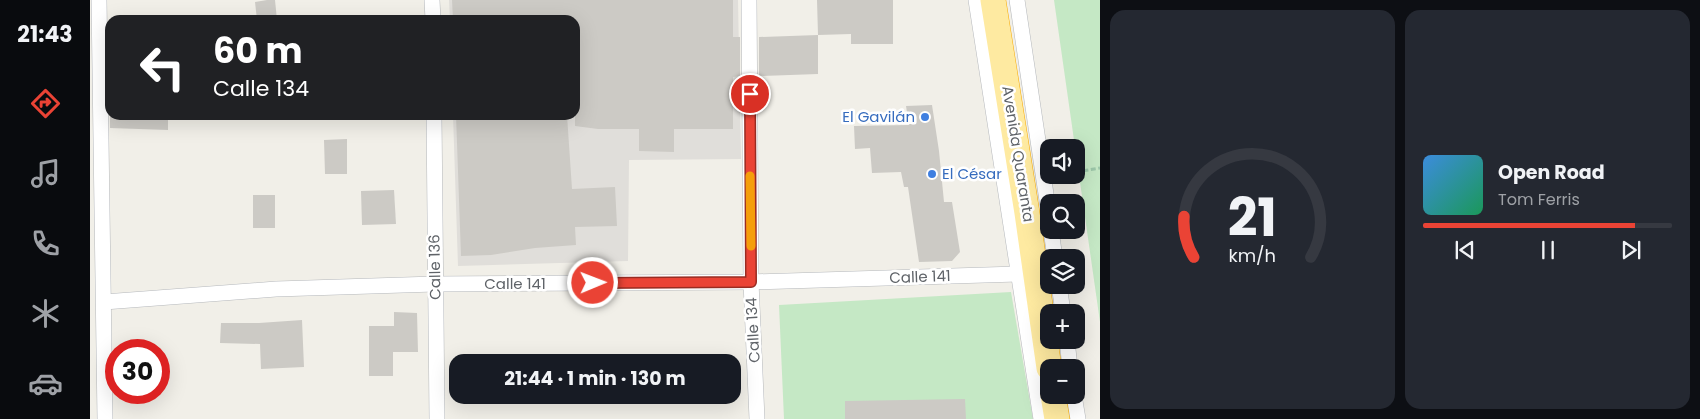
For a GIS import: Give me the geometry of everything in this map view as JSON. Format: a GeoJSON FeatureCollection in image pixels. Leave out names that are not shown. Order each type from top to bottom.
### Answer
{"type":"FeatureCollection","features":[{"type":"Feature","properties":{"kind":"highway","name":"Avenida Quaranta"},"geometry":{"type":"LineString","coordinates":[[994,0],[1013,183],[1047,359]]}},
{"type":"Feature","properties":{"kind":"highway"},"geometry":{"type":"LineString","coordinates":[[1054,404],[1057,419]]}},
{"type":"Feature","properties":{"kind":"street"},"geometry":{"type":"LineString","coordinates":[[99,0],[95,19],[99,312],[105,419]]}},
{"type":"Feature","properties":{"kind":"street"},"geometry":{"type":"LineString","coordinates":[[432,0],[433,15]]}},
{"type":"Feature","properties":{"kind":"street","name":"Calle 134"},"geometry":{"type":"LineString","coordinates":[[749,0],[751,282],[757,419]]}},
{"type":"Feature","properties":{"kind":"street"},"geometry":{"type":"LineString","coordinates":[[976,0],[1013,183],[1018,274],[1041,419]]}},
{"type":"Feature","properties":{"kind":"street"},"geometry":{"type":"LineString","coordinates":[[1017,0],[1046,194]]}},
{"type":"Feature","properties":{"kind":"street","name":"Calle 136"},"geometry":{"type":"LineString","coordinates":[[434,120],[437,419]]}},
{"type":"Feature","properties":{"kind":"street","name":"Calle 141"},"geometry":{"type":"LineString","coordinates":[[99,312],[276,289],[436,284],[751,282],[1018,274]]}},
{"type":"Feature","properties":{"kind":"street"},"geometry":{"type":"LineString","coordinates":[[1076,404],[1078,419]]}},
{"type":"Feature","properties":{"kind":"path"},"geometry":{"type":"LineString","coordinates":[[1085,170],[1100,168]]}},
{"type":"Feature","properties":{"kind":"shaded area"},"geometry":{"type":"Polygon","coordinates":[[[449,0],[738,0],[741,159],[629,160],[628,261],[458,266],[453,120],[580,120],[580,15],[450,15],[449,0]]]}},
{"type":"Feature","properties":{"kind":"green space"},"geometry":{"type":"Polygon","coordinates":[[[1054,0],[1100,0],[1100,322],[1085,217],[1085,194],[1082,194],[1080,184],[1085,184],[1085,139],[1074,139],[1054,0]]]}},
{"type":"Feature","properties":{"kind":"green space"},"geometry":{"type":"Polygon","coordinates":[[[1011,292],[1033,419],[784,419],[779,305],[1011,292]]]}},
{"type":"Feature","properties":{"kind":"building"},"geometry":{"type":"Polygon","coordinates":[[[275,0],[276,15],[256,15],[255,2],[275,0]]]}},
{"type":"Feature","properties":{"kind":"building"},"geometry":{"type":"Polygon","coordinates":[[[452,0],[733,0],[733,37],[740,37],[740,76],[733,77],[733,129],[674,129],[674,152],[639,151],[639,129],[598,129],[575,126],[575,120],[580,120],[580,15],[453,15],[452,0]]]}},
{"type":"Feature","properties":{"kind":"building"},"geometry":{"type":"Polygon","coordinates":[[[817,0],[893,0],[893,44],[851,44],[851,34],[818,35],[817,0]]]}},
{"type":"Feature","properties":{"kind":"building"},"geometry":{"type":"Polygon","coordinates":[[[818,35],[818,74],[759,76],[759,37],[818,35]]]}},
{"type":"Feature","properties":{"kind":"building"},"geometry":{"type":"Polygon","coordinates":[[[932,105],[944,202],[952,202],[960,252],[952,261],[919,262],[908,187],[904,187],[901,172],[872,173],[870,148],[855,149],[854,126],[909,125],[906,106],[932,105]]]}},
{"type":"Feature","properties":{"kind":"building"},"geometry":{"type":"Polygon","coordinates":[[[110,120],[168,120],[168,130],[110,128],[110,120]]]}},
{"type":"Feature","properties":{"kind":"building"},"geometry":{"type":"Polygon","coordinates":[[[456,120],[567,120],[572,189],[615,187],[617,226],[575,227],[576,245],[535,248],[491,255],[461,256],[456,120]]]}},
{"type":"Feature","properties":{"kind":"building"},"geometry":{"type":"Polygon","coordinates":[[[347,139],[347,174],[325,174],[324,140],[347,139]]]}},
{"type":"Feature","properties":{"kind":"building"},"geometry":{"type":"Polygon","coordinates":[[[394,190],[396,224],[362,225],[361,191],[394,190]]]}},
{"type":"Feature","properties":{"kind":"building"},"geometry":{"type":"Polygon","coordinates":[[[253,195],[275,195],[275,228],[253,228],[253,195]]]}},
{"type":"Feature","properties":{"kind":"building"},"geometry":{"type":"Polygon","coordinates":[[[394,312],[417,313],[418,352],[393,352],[393,376],[369,376],[369,326],[394,326],[394,312]]]}},
{"type":"Feature","properties":{"kind":"building"},"geometry":{"type":"Polygon","coordinates":[[[302,320],[304,367],[261,369],[260,344],[220,343],[221,323],[302,320]]]}},
{"type":"Feature","properties":{"kind":"building"},"geometry":{"type":"Polygon","coordinates":[[[965,399],[966,419],[845,419],[845,401],[965,399]]]}},
{"type":"Feature","properties":{"kind":"slow traffic"},"geometry":{"type":"LineString","coordinates":[[750,176],[751,246]]}},
{"type":"Feature","properties":{"kind":"place","name":"El Gavilán"},"geometry":{"type":"Point","coordinates":[925,117]}},
{"type":"Feature","properties":{"kind":"place","name":"El César"},"geometry":{"type":"Point","coordinates":[932,174]}},
{"type":"Feature","properties":{"kind":"route"},"geometry":{"type":"LineString","coordinates":[[593,283],[751,282],[750,94]]}}]}
